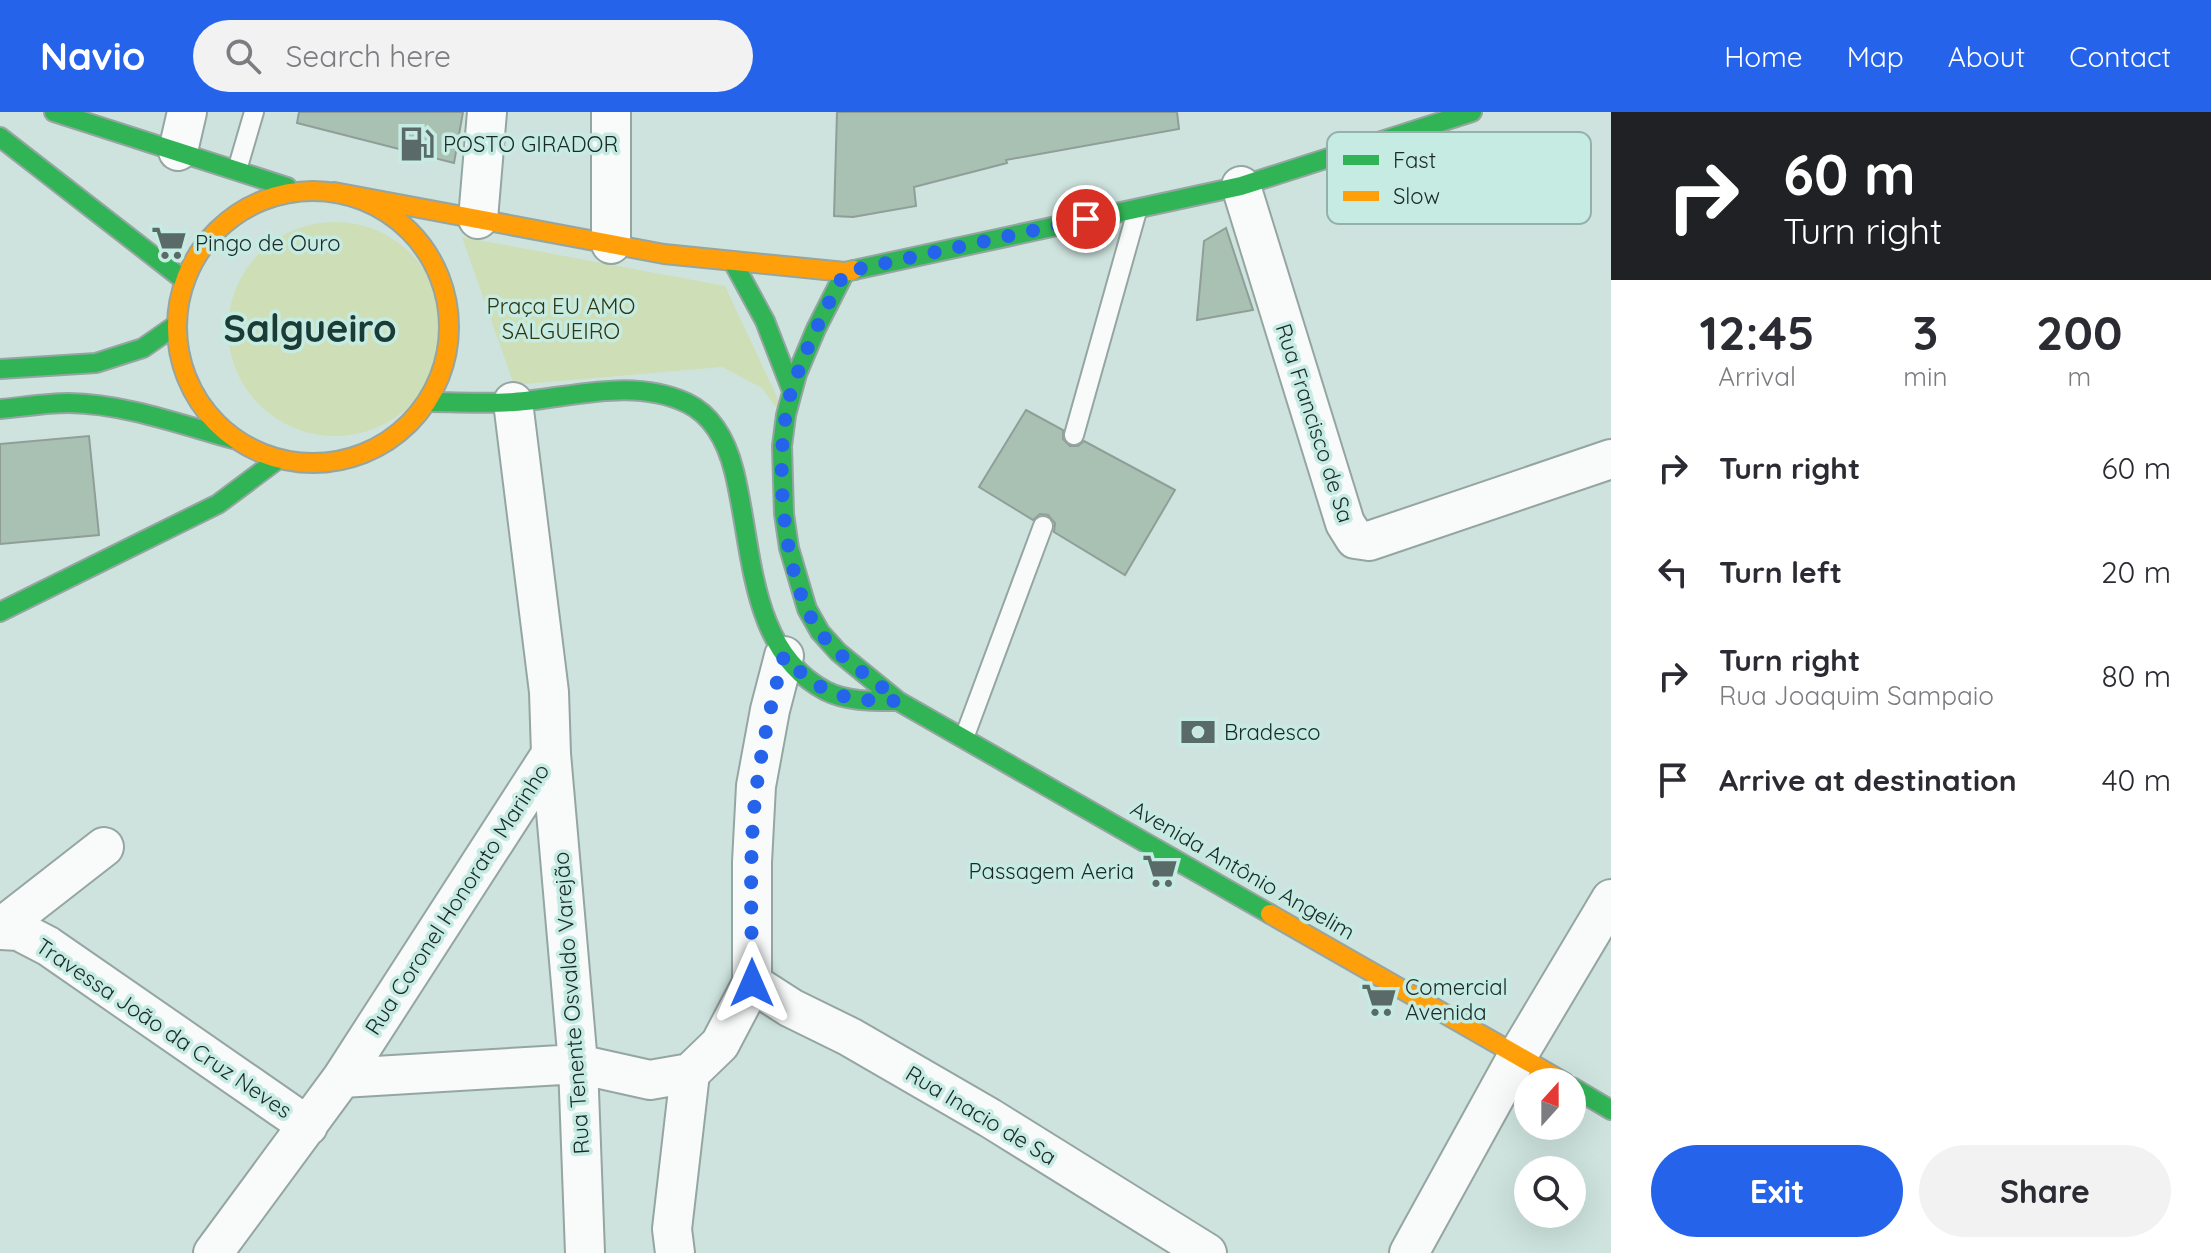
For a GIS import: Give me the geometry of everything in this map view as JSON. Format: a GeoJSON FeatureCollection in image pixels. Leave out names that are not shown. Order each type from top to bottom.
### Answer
{"type":"FeatureCollection","features":[{"type":"Feature","properties":{"kind":"main road"},"geometry":{"type":"LineString","coordinates":[[54,112],[287,187],[334,192],[611,244],[733,262],[845,272],[1241,186],[1327,158]]}},
{"type":"Feature","properties":{"kind":"main road"},"geometry":{"type":"LineString","coordinates":[[1410,132],[1472,112]]}},
{"type":"Feature","properties":{"kind":"main road"},"geometry":{"type":"LineString","coordinates":[[0,137],[184,280]]}},
{"type":"Feature","properties":{"kind":"main road"},"geometry":{"type":"LineString","coordinates":[[236,440],[204,409],[183,370],[176,325],[184,280],[207,239],[243,209],[287,187]]}},
{"type":"Feature","properties":{"kind":"main road"},"geometry":{"type":"LineString","coordinates":[[0,409],[68,403],[143,413],[236,440],[277,460],[318,464],[359,457],[398,435],[429,402],[447,361],[450,316],[439,272],[414,234],[378,206],[334,192]]}},
{"type":"Feature","properties":{"kind":"main road"},"geometry":{"type":"LineString","coordinates":[[733,262],[765,321],[792,391]]}},
{"type":"Feature","properties":{"kind":"main road","name":"Avenida Antônio Angelim"},"geometry":{"type":"LineString","coordinates":[[845,272],[792,391],[786,419],[783,505],[791,560],[801,599],[820,633],[851,664],[881,684],[898,701],[1540,1068]]}},
{"type":"Feature","properties":{"kind":"main road"},"geometry":{"type":"LineString","coordinates":[[0,369],[96,363],[143,348],[176,325]]}},
{"type":"Feature","properties":{"kind":"main road"},"geometry":{"type":"LineString","coordinates":[[429,402],[513,402],[600,390],[635,389],[688,403],[707,416],[722,434],[737,480],[760,599],[784,656],[807,680],[828,692],[856,700],[898,701]]}},
{"type":"Feature","properties":{"kind":"main road"},"geometry":{"type":"LineString","coordinates":[[0,612],[218,504],[277,460]]}},
{"type":"Feature","properties":{"kind":"main road"},"geometry":{"type":"LineString","coordinates":[[1586,1095],[1611,1110]]}},
{"type":"Feature","properties":{"kind":"street"},"geometry":{"type":"LineString","coordinates":[[178,151],[187,112]]}},
{"type":"Feature","properties":{"kind":"street"},"geometry":{"type":"LineString","coordinates":[[478,219],[487,112]]}},
{"type":"Feature","properties":{"kind":"street"},"geometry":{"type":"LineString","coordinates":[[611,112],[611,244]]}},
{"type":"Feature","properties":{"kind":"street","name":"Rua Francisco de Sa"},"geometry":{"type":"LineString","coordinates":[[1241,186],[1345,523],[1355,539],[1369,541],[1611,459]]}},
{"type":"Feature","properties":{"kind":"street","name":"Rua Coronel Honorato Marinho"},"geometry":{"type":"LineString","coordinates":[[213,1253],[342,1078],[551,754],[549,692],[513,402]]}},
{"type":"Feature","properties":{"kind":"street"},"geometry":{"type":"LineString","coordinates":[[342,1078],[578,1064],[650,1080],[690,1073],[720,1044],[752,983],[752,862],[756,786],[784,656]]}},
{"type":"Feature","properties":{"kind":"street","name":"Rua Tenente Osvaldo Varejão"},"geometry":{"type":"LineString","coordinates":[[551,754],[578,1064],[585,1253]]}},
{"type":"Feature","properties":{"kind":"street"},"geometry":{"type":"LineString","coordinates":[[6,929],[104,847]]}},
{"type":"Feature","properties":{"kind":"street"},"geometry":{"type":"LineString","coordinates":[[1409,1253],[1518,1055],[1611,899]]}},
{"type":"Feature","properties":{"kind":"street","name":"Travessa João da Cruz Neves"},"geometry":{"type":"LineString","coordinates":[[6,929],[48,946],[308,1126]]}},
{"type":"Feature","properties":{"kind":"street","name":"Rua Inacio de Sa"},"geometry":{"type":"LineString","coordinates":[[752,983],[791,1008],[850,1037],[990,1118],[1207,1253]]}},
{"type":"Feature","properties":{"kind":"street"},"geometry":{"type":"LineString","coordinates":[[675,1253],[672,1229],[690,1073]]}},
{"type":"Feature","properties":{"kind":"lane"},"geometry":{"type":"LineString","coordinates":[[237,170],[254,112]]}},
{"type":"Feature","properties":{"kind":"lane"},"geometry":{"type":"LineString","coordinates":[[1074,435],[1138,208]]}},
{"type":"Feature","properties":{"kind":"lane"},"geometry":{"type":"LineString","coordinates":[[964,738],[1043,526]]}},
{"type":"Feature","properties":{"kind":"green space"},"geometry":{"type":"Polygon","coordinates":[[[335,222],[376,230],[410,254],[434,288],[442,329],[434,370],[410,404],[376,428],[335,436],[294,428],[260,404],[236,370],[228,329],[236,288],[260,254],[294,230],[335,222]]]}},
{"type":"Feature","properties":{"kind":"green space","name":"Praça EU AMO SALGUEIRO"},"geometry":{"type":"Polygon","coordinates":[[[462,237],[725,286],[791,427],[762,388],[722,367],[514,385],[462,237]]]}},
{"type":"Feature","properties":{"kind":"building","name":"POSTO GIRADOR"},"geometry":{"type":"Polygon","coordinates":[[[299,112],[463,112],[454,163],[297,123],[299,112]]]}},
{"type":"Feature","properties":{"kind":"building"},"geometry":{"type":"Polygon","coordinates":[[[837,112],[1177,112],[1179,129],[1006,160],[1007,163],[914,187],[916,206],[853,217],[834,216],[837,112]]]}},
{"type":"Feature","properties":{"kind":"building"},"geometry":{"type":"Polygon","coordinates":[[[1226,228],[1253,310],[1197,320],[1204,241],[1226,228]]]}},
{"type":"Feature","properties":{"kind":"building"},"geometry":{"type":"Polygon","coordinates":[[[1026,410],[1063,430],[1063,439],[1070,446],[1078,446],[1084,441],[1175,490],[1125,575],[1054,532],[1055,523],[1048,515],[1040,514],[1033,520],[979,487],[1026,410]]]}},
{"type":"Feature","properties":{"kind":"building"},"geometry":{"type":"Polygon","coordinates":[[[89,436],[99,535],[0,544],[0,444],[89,436]]]}},
{"type":"Feature","properties":{"kind":"traffic: fast"},"geometry":{"type":"LineString","coordinates":[[54,112],[287,187]]}},
{"type":"Feature","properties":{"kind":"traffic: fast"},"geometry":{"type":"LineString","coordinates":[[1410,132],[1472,112]]}},
{"type":"Feature","properties":{"kind":"traffic: fast"},"geometry":{"type":"LineString","coordinates":[[0,137],[184,280]]}},
{"type":"Feature","properties":{"kind":"traffic: fast"},"geometry":{"type":"LineString","coordinates":[[854,270],[1241,186],[1327,158]]}},
{"type":"Feature","properties":{"kind":"traffic: fast"},"geometry":{"type":"LineString","coordinates":[[733,262],[765,321],[792,391]]}},
{"type":"Feature","properties":{"kind":"traffic: fast"},"geometry":{"type":"LineString","coordinates":[[845,272],[797,374],[786,415],[782,446],[784,514],[789,548],[807,609],[820,632],[838,652],[898,701],[1270,914]]}},
{"type":"Feature","properties":{"kind":"traffic: fast"},"geometry":{"type":"LineString","coordinates":[[0,369],[96,363],[143,348],[176,325]]}},
{"type":"Feature","properties":{"kind":"traffic: fast"},"geometry":{"type":"LineString","coordinates":[[429,402],[514,402],[623,390],[666,395],[687,403],[712,423],[731,461],[758,594],[781,650],[800,673],[834,695],[871,701],[898,701]]}},
{"type":"Feature","properties":{"kind":"traffic: fast"},"geometry":{"type":"LineString","coordinates":[[0,409],[60,403],[90,404],[152,416],[233,439]]}},
{"type":"Feature","properties":{"kind":"traffic: fast"},"geometry":{"type":"LineString","coordinates":[[0,612],[218,504],[277,460]]}},
{"type":"Feature","properties":{"kind":"traffic: fast"},"geometry":{"type":"LineString","coordinates":[[1586,1095],[1611,1110]]}},
{"type":"Feature","properties":{"kind":"traffic: slow"},"geometry":{"type":"LineString","coordinates":[[300,191],[326,191],[365,201],[389,214],[409,231],[426,251],[439,275],[447,300],[449,327],[447,354],[439,379],[426,403],[409,423],[389,440],[365,453],[340,461],[300,463],[249,447],[227,432],[208,413],[193,391],[183,367],[177,340],[177,314],[193,263],[208,241],[227,222],[249,207],[273,197],[300,191]]}},
{"type":"Feature","properties":{"kind":"traffic: slow"},"geometry":{"type":"LineString","coordinates":[[334,192],[664,254],[845,272],[854,270]]}},
{"type":"Feature","properties":{"kind":"traffic: slow"},"geometry":{"type":"LineString","coordinates":[[1270,914],[1540,1068]]}},
{"type":"Feature","properties":{"kind":"place","name":"POSTO GIRADOR"},"geometry":{"type":"Point","coordinates":[417,144]}},
{"type":"Feature","properties":{"kind":"place","name":"Pingo de Ouro"},"geometry":{"type":"Point","coordinates":[169,243]}},
{"type":"Feature","properties":{"kind":"place","name":"Bradesco"},"geometry":{"type":"Point","coordinates":[1198,732]}},
{"type":"Feature","properties":{"kind":"place","name":"Passagem Aeria"},"geometry":{"type":"Point","coordinates":[1160,871]}},
{"type":"Feature","properties":{"kind":"place","name":"Comercial Avenida"},"geometry":{"type":"Point","coordinates":[1379,1000]}},
{"type":"Feature","properties":{"kind":"district","name":"Salgueiro"},"geometry":{"type":"Point","coordinates":[310,329]}},
{"type":"Feature","properties":{"kind":"route"},"geometry":{"type":"LineString","coordinates":[[752,983],[752,862],[756,786],[784,656],[807,680],[828,692],[856,700],[898,701],[881,684],[851,664],[820,633],[801,599],[791,560],[783,505],[786,419],[801,367],[845,272],[1086,219]]}}]}
